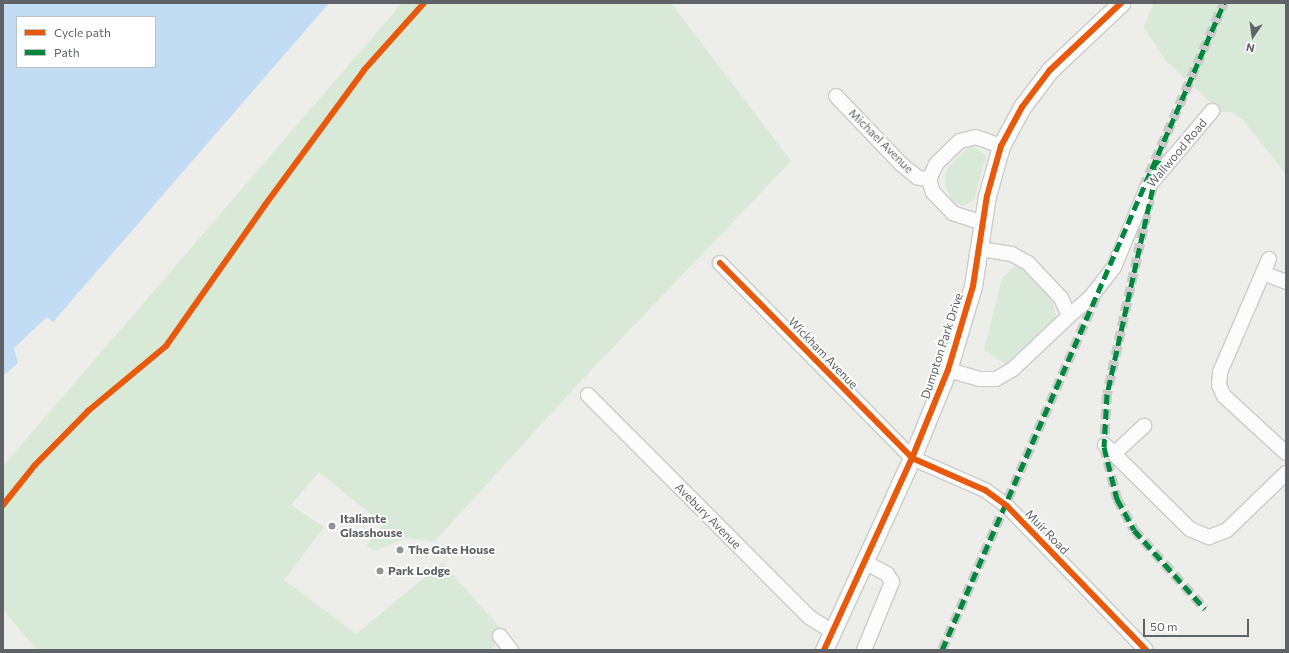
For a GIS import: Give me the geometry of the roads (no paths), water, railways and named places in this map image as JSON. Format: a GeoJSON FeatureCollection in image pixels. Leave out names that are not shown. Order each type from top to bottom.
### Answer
{"type":"FeatureCollection","features":[{"type":"Feature","properties":{"kind":"street","name":"Dumpton Park Drive"},"geometry":{"type":"LineString","coordinates":[[824,650],[912,458],[948,370],[966,311],[979,249],[991,175],[1001,146],[1022,107],[1050,70],[1113,6]]}},
{"type":"Feature","properties":{"kind":"street","name":"Michael Avenue"},"geometry":{"type":"LineString","coordinates":[[836,96],[912,173],[917,177],[929,180]]}},
{"type":"Feature","properties":{"kind":"street","name":"Wallwood Road"},"geometry":{"type":"LineString","coordinates":[[1069,316],[1090,298],[1114,267],[1147,188],[1212,111]]}},
{"type":"Feature","properties":{"kind":"street"},"geometry":{"type":"LineString","coordinates":[[983,223],[970,221],[949,211],[933,192],[929,180],[936,164],[960,141],[976,137],[1001,146]]}},
{"type":"Feature","properties":{"kind":"street"},"geometry":{"type":"LineString","coordinates":[[979,249],[1012,254],[1028,263],[1060,298],[1069,316]]}},
{"type":"Feature","properties":{"kind":"street"},"geometry":{"type":"LineString","coordinates":[[1269,259],[1220,372],[1219,385],[1224,396],[1286,453]]}},
{"type":"Feature","properties":{"kind":"street","name":"Wickham Avenue"},"geometry":{"type":"LineString","coordinates":[[720,263],[912,458]]}},
{"type":"Feature","properties":{"kind":"street"},"geometry":{"type":"LineString","coordinates":[[1263,273],[1286,282]]}},
{"type":"Feature","properties":{"kind":"street","name":"Dumpton Park Drive"},"geometry":{"type":"LineString","coordinates":[[948,370],[980,379],[996,378],[1013,369],[1069,316]]}},
{"type":"Feature","properties":{"kind":"street","name":"Avebury Avenue"},"geometry":{"type":"LineString","coordinates":[[588,395],[809,617],[833,632]]}},
{"type":"Feature","properties":{"kind":"street"},"geometry":{"type":"LineString","coordinates":[[1144,426],[1110,449],[1190,529],[1209,537],[1227,530],[1286,473]]}},
{"type":"Feature","properties":{"kind":"street","name":"Muir Road"},"geometry":{"type":"LineString","coordinates":[[912,458],[985,490],[1007,506],[1146,650]]}},
{"type":"Feature","properties":{"kind":"street"},"geometry":{"type":"LineString","coordinates":[[864,562],[887,574],[892,582],[864,650]]}},
{"type":"Feature","properties":{"kind":"street"},"geometry":{"type":"LineString","coordinates":[[500,636],[511,650]]}},
{"type":"Feature","properties":{"kind":"water"},"geometry":{"type":"Polygon","coordinates":[[[3,3],[329,3],[53,322],[47,317],[14,348],[18,363],[3,376],[3,3]]]}},
{"type":"Feature","properties":{"kind":"tunnel"},"geometry":{"type":"LineString","coordinates":[[1143,188],[1224,3]]}},
{"type":"Feature","properties":{"kind":"tunnel"},"geometry":{"type":"LineString","coordinates":[[1153,185],[1107,394],[1104,447],[1117,499],[1134,530],[1205,609]]}},
{"type":"Feature","properties":{"kind":"tunnel"},"geometry":{"type":"LineString","coordinates":[[942,650],[1097,295]]}},
{"type":"Feature","properties":{"kind":"place","name":"Italiante Glasshouse"},"geometry":{"type":"Point","coordinates":[332,526]}},
{"type":"Feature","properties":{"kind":"place","name":"The Gate House"},"geometry":{"type":"Point","coordinates":[400,550]}},
{"type":"Feature","properties":{"kind":"place","name":"Park Lodge"},"geometry":{"type":"Point","coordinates":[380,571]}}]}
